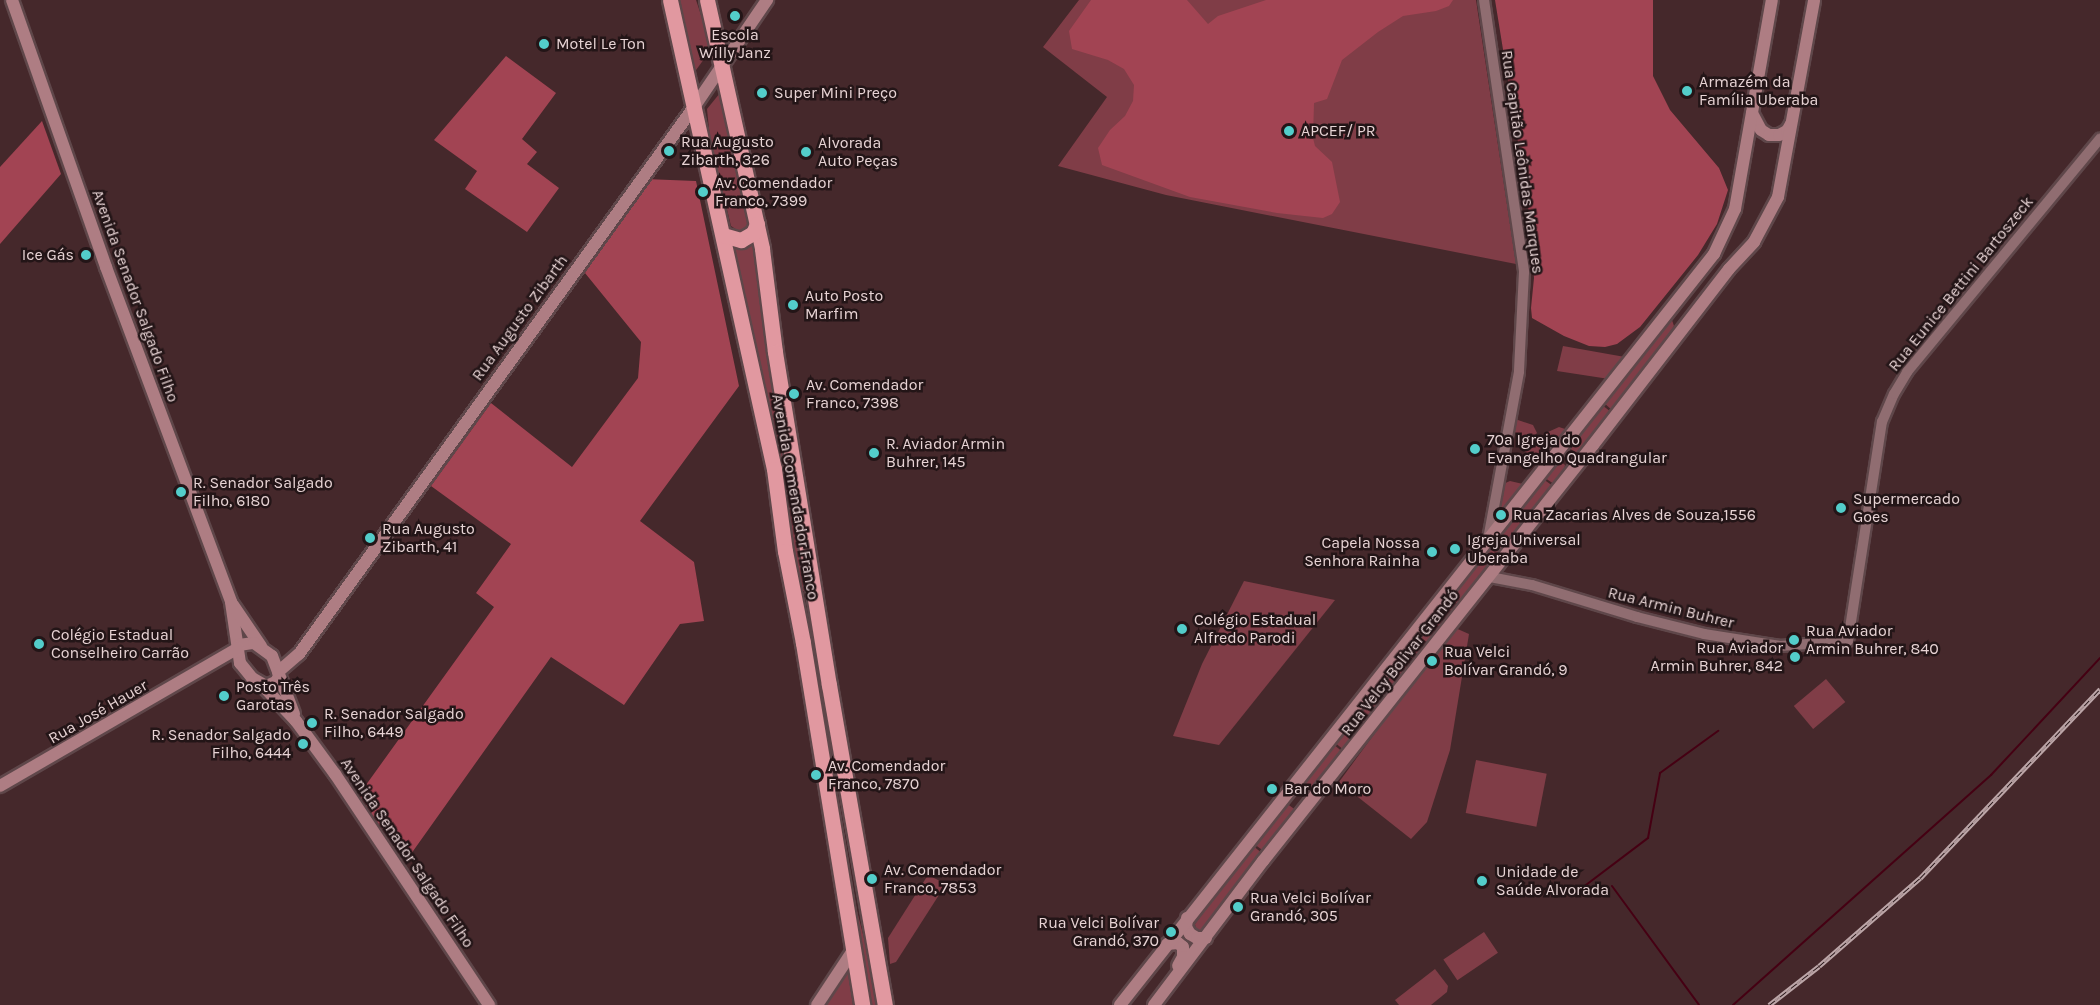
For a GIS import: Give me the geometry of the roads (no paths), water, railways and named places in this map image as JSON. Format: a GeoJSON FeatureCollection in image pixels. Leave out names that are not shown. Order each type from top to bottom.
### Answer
{"type":"FeatureCollection","features":[{"type":"Feature","properties":{"kind":"highway","name":"Avenida Comendador Franco"},"geometry":{"type":"LineString","coordinates":[[670,0],[772,459],[785,551],[803,643],[862,1005]]}},
{"type":"Feature","properties":{"kind":"highway","name":"Avenida Comendador Franco"},"geometry":{"type":"LineString","coordinates":[[707,0],[757,224],[829,685],[885,1005]]}},
{"type":"Feature","properties":{"kind":"highway"},"geometry":{"type":"LineString","coordinates":[[723,235],[741,240],[753,233],[757,224]]}},
{"type":"Feature","properties":{"kind":"highway"},"geometry":{"type":"LineString","coordinates":[[803,643],[813,657],[818,679],[829,685]]}},
{"type":"Feature","properties":{"kind":"main road","name":"Avenida Senador Salgado Filho"},"geometry":{"type":"LineString","coordinates":[[12,0],[106,267],[231,602],[240,663],[296,721],[489,1005]]}},
{"type":"Feature","properties":{"kind":"main road","name":"Rua Augusto Zibarth"},"geometry":{"type":"LineString","coordinates":[[261,684],[272,685],[279,674],[299,654],[694,107],[767,0]]}},
{"type":"Feature","properties":{"kind":"main road","name":"Rua Velcy Bolivar Grandó"},"geometry":{"type":"LineString","coordinates":[[1120,1005],[1709,262],[1727,230],[1735,209],[1772,0]]}},
{"type":"Feature","properties":{"kind":"main road","name":"Rua Velcy Bolivar Grandó"},"geometry":{"type":"LineString","coordinates":[[1154,1005],[1263,861],[1490,577],[1730,269],[1754,242],[1778,197],[1811,4]]}},
{"type":"Feature","properties":{"kind":"main road"},"geometry":{"type":"LineString","coordinates":[[1752,113],[1761,130],[1769,135],[1779,135],[1787,131],[1792,123]]}},
{"type":"Feature","properties":{"kind":"main road"},"geometry":{"type":"LineString","coordinates":[[1664,321],[1670,319],[1677,322],[1680,335]]}},
{"type":"Feature","properties":{"kind":"main road"},"geometry":{"type":"LineString","coordinates":[[1557,455],[1566,454],[1572,458],[1570,472]]}},
{"type":"Feature","properties":{"kind":"main road","name":"Avenida Senador Salgado Filho"},"geometry":{"type":"LineString","coordinates":[[231,602],[265,649],[279,674],[296,721]]}},
{"type":"Feature","properties":{"kind":"main road"},"geometry":{"type":"LineString","coordinates":[[238,647],[246,643],[283,658],[299,654]]}},
{"type":"Feature","properties":{"kind":"main road","name":"Rua José Hauer"},"geometry":{"type":"LineString","coordinates":[[0,786],[212,665],[238,647]]}},
{"type":"Feature","properties":{"kind":"main road"},"geometry":{"type":"LineString","coordinates":[[212,665],[224,662],[245,669]]}},
{"type":"Feature","properties":{"kind":"main road"},"geometry":{"type":"LineString","coordinates":[[1187,918],[1186,927],[1190,934],[1197,938],[1206,938]]}},
{"type":"Feature","properties":{"kind":"main road"},"geometry":{"type":"LineString","coordinates":[[1167,944],[1178,943],[1184,950],[1169,987]]}},
{"type":"Feature","properties":{"kind":"main road"},"geometry":{"type":"LineString","coordinates":[[817,1005],[854,949]]}},
{"type":"Feature","properties":{"kind":"street","name":"Rua Capitão Leônidas Marques"},"geometry":{"type":"LineString","coordinates":[[1484,0],[1524,272],[1519,372],[1488,541]]}},
{"type":"Feature","properties":{"kind":"street","name":"Rua Eunice Bettini Bartoszeck"},"geometry":{"type":"LineString","coordinates":[[1848,641],[1882,422],[1894,394],[1907,372],[2100,139]]}},
{"type":"Feature","properties":{"kind":"street","name":"Rua Armin Buhrer"},"geometry":{"type":"LineString","coordinates":[[1490,577],[1532,585],[1637,617],[1704,634],[1780,646],[1848,641]]}},
{"type":"Feature","properties":{"kind":"waterway"},"geometry":{"type":"LineString","coordinates":[[1733,1005],[1991,775],[2100,658]]}},
{"type":"Feature","properties":{"kind":"waterway"},"geometry":{"type":"LineString","coordinates":[[1574,894],[1648,838],[1660,773],[1718,731]]}},
{"type":"Feature","properties":{"kind":"waterway"},"geometry":{"type":"LineString","coordinates":[[1612,886],[1699,1005]]}},
{"type":"Feature","properties":{"kind":"railway"},"geometry":{"type":"LineString","coordinates":[[1769,1005],[1819,966],[1920,878],[2100,689]]}},
{"type":"Feature","properties":{"kind":"place","name":"Escola Willy Janz"},"geometry":{"type":"Point","coordinates":[735,16]}},
{"type":"Feature","properties":{"kind":"place","name":"Motel Le Ton"},"geometry":{"type":"Point","coordinates":[544,44]}},
{"type":"Feature","properties":{"kind":"place","name":"Armazém da Família Uberaba"},"geometry":{"type":"Point","coordinates":[1687,91]}},
{"type":"Feature","properties":{"kind":"place","name":"Super Mini Preço"},"geometry":{"type":"Point","coordinates":[762,93]}},
{"type":"Feature","properties":{"kind":"place","name":"APCEF/ PR"},"geometry":{"type":"Point","coordinates":[1289,131]}},
{"type":"Feature","properties":{"kind":"place","name":"Rua Augusto Zibarth, 326"},"geometry":{"type":"Point","coordinates":[669,151]}},
{"type":"Feature","properties":{"kind":"place","name":"Alvorada Auto Peças"},"geometry":{"type":"Point","coordinates":[806,152]}},
{"type":"Feature","properties":{"kind":"place","name":"Av. Comendador Franco, 7399"},"geometry":{"type":"Point","coordinates":[703,192]}},
{"type":"Feature","properties":{"kind":"place","name":"Ice Gás"},"geometry":{"type":"Point","coordinates":[86,255]}},
{"type":"Feature","properties":{"kind":"place","name":"Auto Posto Marfim"},"geometry":{"type":"Point","coordinates":[793,305]}},
{"type":"Feature","properties":{"kind":"place","name":"Av. Comendador Franco, 7398"},"geometry":{"type":"Point","coordinates":[794,394]}},
{"type":"Feature","properties":{"kind":"place","name":"70ª Igreja do Evangelho Quadrangular"},"geometry":{"type":"Point","coordinates":[1475,449]}},
{"type":"Feature","properties":{"kind":"place","name":"R. Aviador Armin Buhrer, 145"},"geometry":{"type":"Point","coordinates":[874,453]}},
{"type":"Feature","properties":{"kind":"place","name":"R. Senador Salgado Filho, 6180"},"geometry":{"type":"Point","coordinates":[181,492]}},
{"type":"Feature","properties":{"kind":"place","name":"Supermercado Goes"},"geometry":{"type":"Point","coordinates":[1841,508]}},
{"type":"Feature","properties":{"kind":"place","name":"Rua Zacarias Alves de Souza,1556"},"geometry":{"type":"Point","coordinates":[1501,515]}},
{"type":"Feature","properties":{"kind":"place","name":"Rua Augusto Zibarth, 41"},"geometry":{"type":"Point","coordinates":[370,538]}},
{"type":"Feature","properties":{"kind":"place","name":"Igreja Universal Uberaba"},"geometry":{"type":"Point","coordinates":[1455,549]}},
{"type":"Feature","properties":{"kind":"place","name":"Capela Nossa Senhora Rainha"},"geometry":{"type":"Point","coordinates":[1432,552]}},
{"type":"Feature","properties":{"kind":"place","name":"Colégio Estadual Alfredo Parodi"},"geometry":{"type":"Point","coordinates":[1182,629]}},
{"type":"Feature","properties":{"kind":"place","name":"Rua Aviador Armin Buhrer, 840"},"geometry":{"type":"Point","coordinates":[1794,640]}},
{"type":"Feature","properties":{"kind":"place","name":"Colégio Estadual Conselheiro Carrão"},"geometry":{"type":"Point","coordinates":[39,644]}},
{"type":"Feature","properties":{"kind":"place","name":"Rua Aviador Armin Buhrer, 842"},"geometry":{"type":"Point","coordinates":[1795,657]}},
{"type":"Feature","properties":{"kind":"place","name":"Rua Velci Bolívar Grandó, 9"},"geometry":{"type":"Point","coordinates":[1432,661]}},
{"type":"Feature","properties":{"kind":"place","name":"Posto Três Garotas"},"geometry":{"type":"Point","coordinates":[224,696]}},
{"type":"Feature","properties":{"kind":"place","name":"R. Senador Salgado Filho, 6449"},"geometry":{"type":"Point","coordinates":[312,723]}},
{"type":"Feature","properties":{"kind":"place","name":"R. Senador Salgado Filho, 6444"},"geometry":{"type":"Point","coordinates":[303,744]}},
{"type":"Feature","properties":{"kind":"place","name":"Av. Comendador Franco, 7870"},"geometry":{"type":"Point","coordinates":[816,775]}},
{"type":"Feature","properties":{"kind":"place","name":"Bar do Moro"},"geometry":{"type":"Point","coordinates":[1272,789]}},
{"type":"Feature","properties":{"kind":"place","name":"Av. Comendador Franco, 7853"},"geometry":{"type":"Point","coordinates":[872,879]}},
{"type":"Feature","properties":{"kind":"place","name":"Unidade de Saúde Alvorada"},"geometry":{"type":"Point","coordinates":[1482,881]}},
{"type":"Feature","properties":{"kind":"place","name":"Rua Velci Bolívar Grandó, 305"},"geometry":{"type":"Point","coordinates":[1238,907]}},
{"type":"Feature","properties":{"kind":"place","name":"Rua Velci Bolívar Grandó, 370"},"geometry":{"type":"Point","coordinates":[1171,932]}}]}
